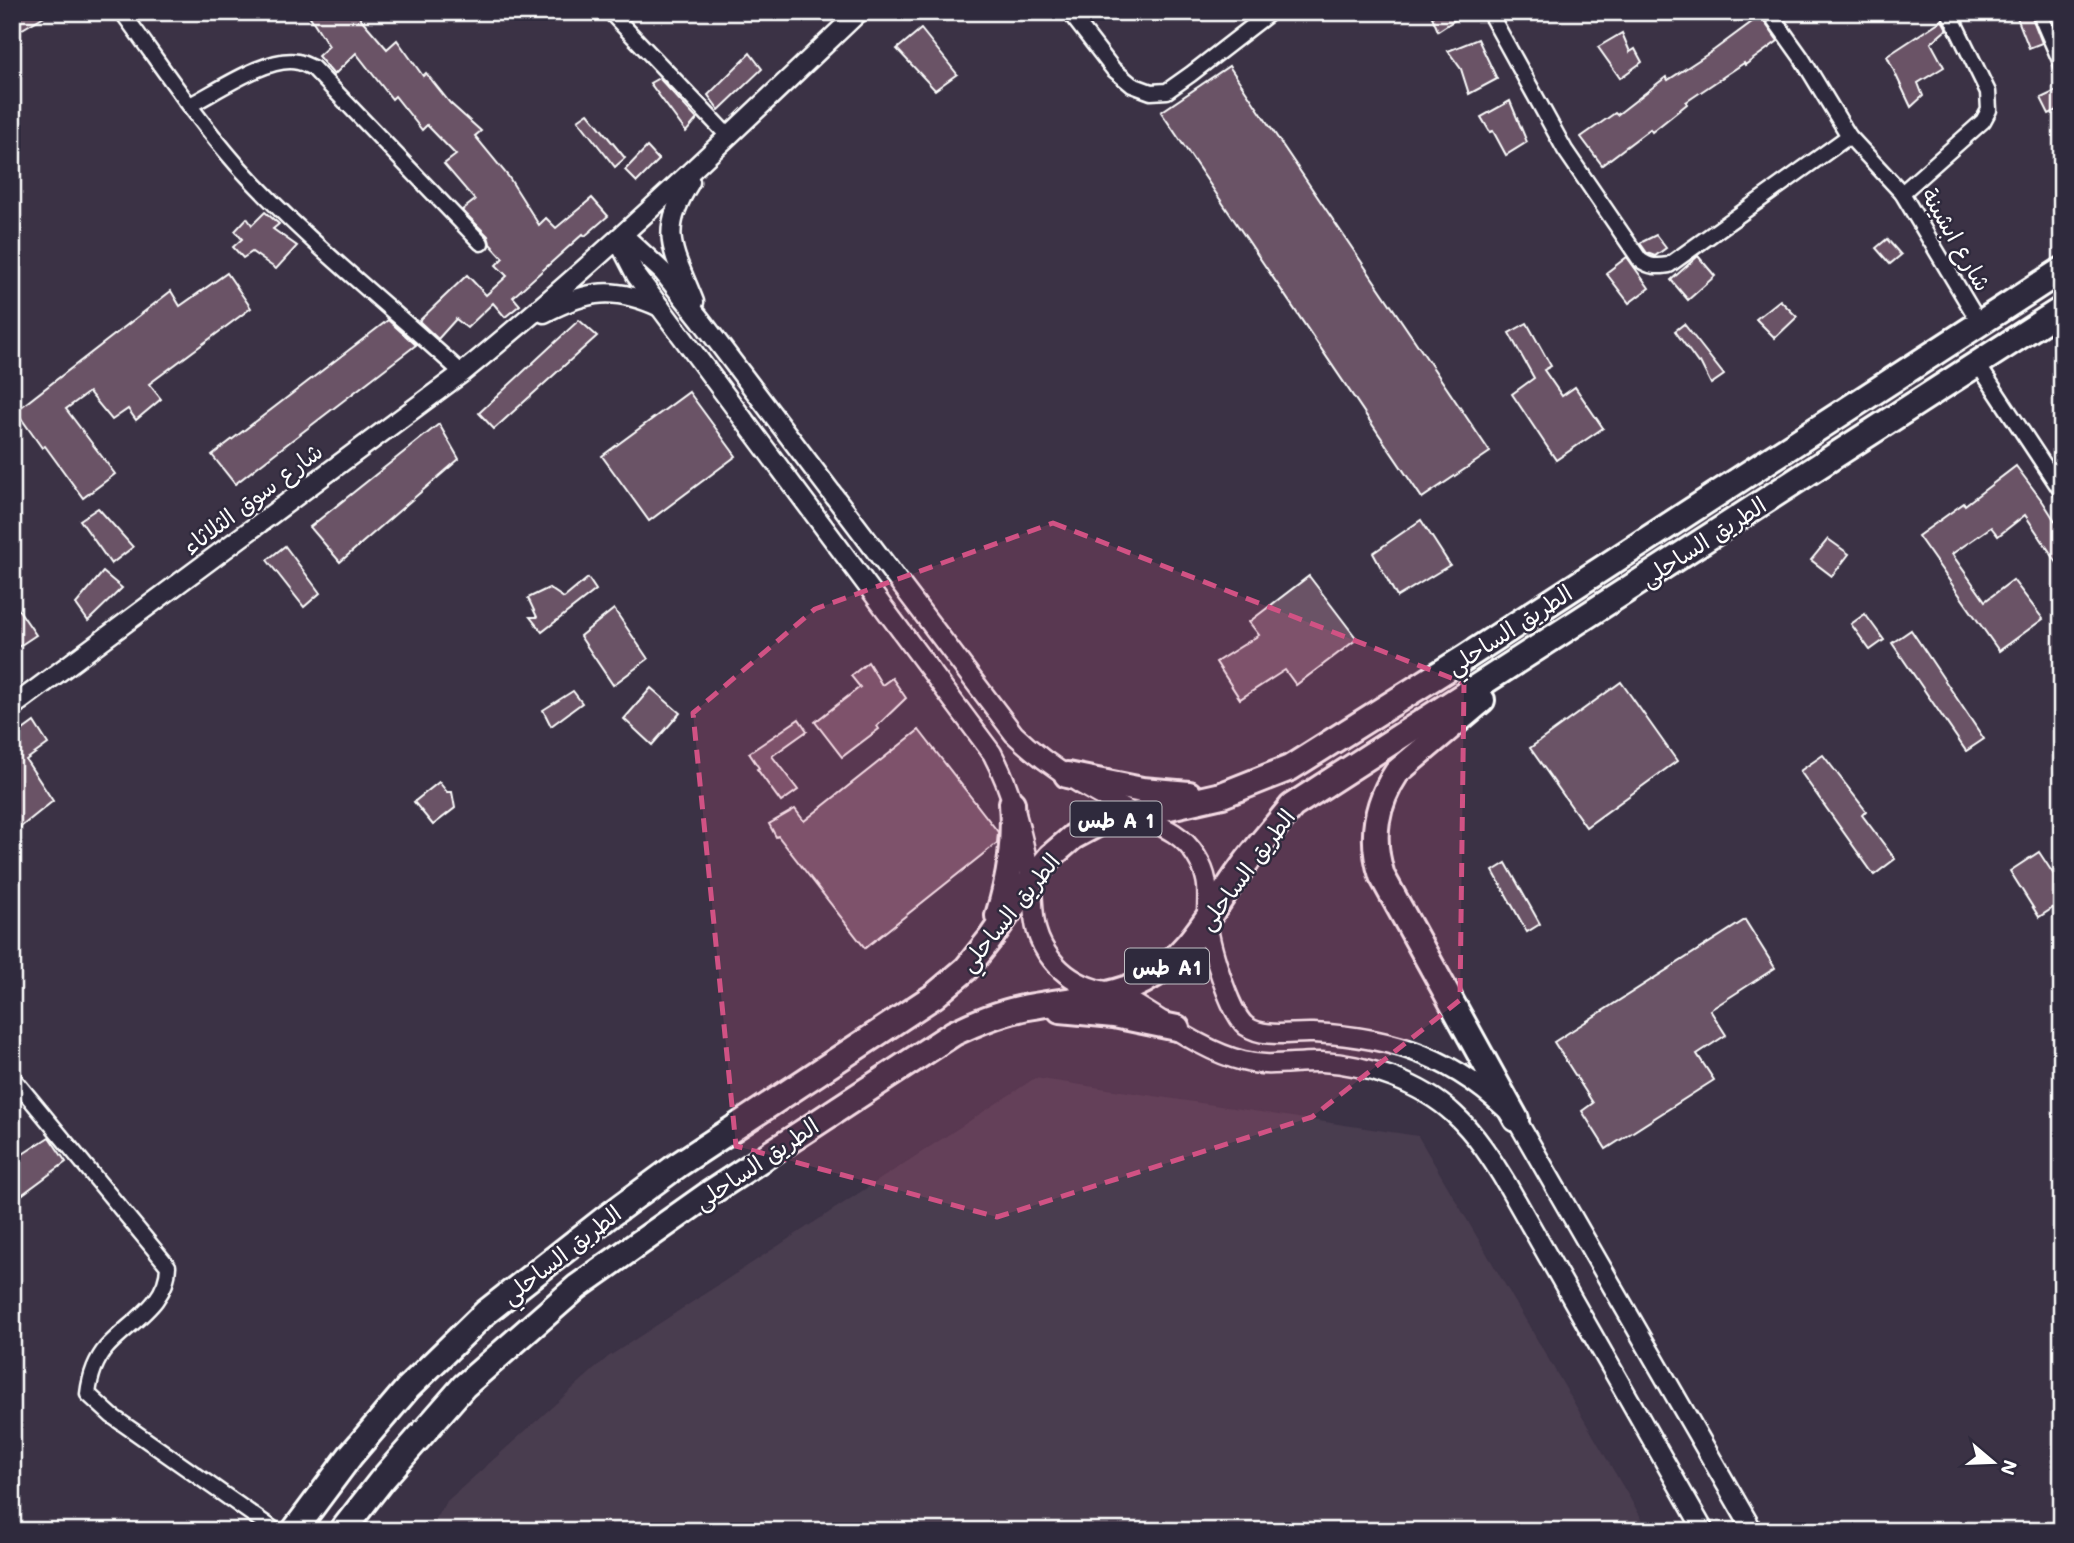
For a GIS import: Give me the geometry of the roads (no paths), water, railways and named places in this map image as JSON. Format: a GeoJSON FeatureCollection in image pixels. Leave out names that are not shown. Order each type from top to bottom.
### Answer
{"type":"FeatureCollection","features":[{"type":"Feature","properties":{"kind":"highway","name":"الطريق الساحلي"},"geometry":{"type":"LineString","coordinates":[[294,1531],[350,1456],[408,1388],[485,1313],[678,1165],[934,996],[966,970],[1031,880],[1051,856],[1073,837],[1099,823],[1222,795],[1290,768],[2062,270]]}},
{"type":"Feature","properties":{"kind":"highway"},"geometry":{"type":"LineString","coordinates":[[1978,363],[2062,309]]}},
{"type":"Feature","properties":{"kind":"highway","name":"الطريق الساحلى"},"geometry":{"type":"LineString","coordinates":[[342,1531],[381,1481],[464,1385],[577,1287],[732,1178],[954,1033],[990,1017],[1018,1009],[1114,992],[1143,982],[1172,962],[1192,941],[1242,867],[1292,806],[1978,363]]}},
{"type":"Feature","properties":{"kind":"highway"},"geometry":{"type":"LineString","coordinates":[[1516,1119],[1382,876],[1375,845],[1375,829],[1382,799],[1397,772],[1511,676],[1544,643]]}},
{"type":"Feature","properties":{"kind":"highway"},"geometry":{"type":"LineString","coordinates":[[1067,775],[1142,790],[1222,795]]}},
{"type":"Feature","properties":{"kind":"highway"},"geometry":{"type":"LineString","coordinates":[[990,939],[1009,878],[1014,831],[1012,803]]}},
{"type":"Feature","properties":{"kind":"highway"},"geometry":{"type":"LineString","coordinates":[[1018,1009],[1114,1015],[1177,1028]]}},
{"type":"Feature","properties":{"kind":"street"},"geometry":{"type":"LineString","coordinates":[[122,12],[237,164],[284,213],[462,373]]}},
{"type":"Feature","properties":{"kind":"street"},"geometry":{"type":"LineString","coordinates":[[611,12],[728,136]]}},
{"type":"Feature","properties":{"kind":"street"},"geometry":{"type":"LineString","coordinates":[[519,326],[703,162],[859,12]]}},
{"type":"Feature","properties":{"kind":"street"},"geometry":{"type":"LineString","coordinates":[[1069,12],[1113,69],[1132,85],[1151,92],[1167,91],[1271,12]]}},
{"type":"Feature","properties":{"kind":"street"},"geometry":{"type":"LineString","coordinates":[[1489,12],[1565,150],[1640,260],[1648,265],[1669,265],[1849,136]]}},
{"type":"Feature","properties":{"kind":"street"},"geometry":{"type":"LineString","coordinates":[[1769,12],[1801,57],[1849,136],[1902,193]]}},
{"type":"Feature","properties":{"kind":"street","name":"شارع ابشينة"},"geometry":{"type":"LineString","coordinates":[[1949,12],[1987,92],[1989,110],[1983,121],[1902,193],[1980,324]]}},
{"type":"Feature","properties":{"kind":"street"},"geometry":{"type":"LineString","coordinates":[[2039,12],[2062,65]]}},
{"type":"Feature","properties":{"kind":"street"},"geometry":{"type":"LineString","coordinates":[[190,105],[264,66],[280,61],[297,61],[313,68],[481,243]]}},
{"type":"Feature","properties":{"kind":"street"},"geometry":{"type":"LineString","coordinates":[[701,320],[674,257],[671,228],[679,199],[703,162]]}},
{"type":"Feature","properties":{"kind":"street"},"geometry":{"type":"LineString","coordinates":[[620,238],[629,264],[992,754],[1025,845],[1035,929],[1052,960],[1080,983],[1114,992],[1217,1052],[1246,1062],[1282,1065],[1322,1062],[1343,1065],[1384,1076],[1420,1092],[1454,1114],[1484,1150],[1508,1186],[1704,1531]]}},
{"type":"Feature","properties":{"kind":"street"},"geometry":{"type":"LineString","coordinates":[[620,238],[663,272],[1014,734],[1052,767],[1136,815],[1176,834],[1197,857],[1208,887],[1207,918],[1231,1006],[1248,1027],[1265,1033],[1312,1033],[1368,1038],[1411,1049],[1432,1057],[1470,1079],[1516,1119],[1753,1531]]}},
{"type":"Feature","properties":{"kind":"street"},"geometry":{"type":"LineString","coordinates":[[519,326],[565,302],[599,293],[630,296],[661,308]]}},
{"type":"Feature","properties":{"kind":"street","name":"شارع سوق الثلاثاء"},"geometry":{"type":"LineString","coordinates":[[12,707],[462,373],[519,326]]}},
{"type":"Feature","properties":{"kind":"street"},"geometry":{"type":"LineString","coordinates":[[1978,363],[2062,492]]}},
{"type":"Feature","properties":{"kind":"street"},"geometry":{"type":"LineString","coordinates":[[13,1078],[168,1266],[168,1280],[162,1295],[105,1349],[91,1375],[88,1394],[111,1416],[276,1531]]}}]}
